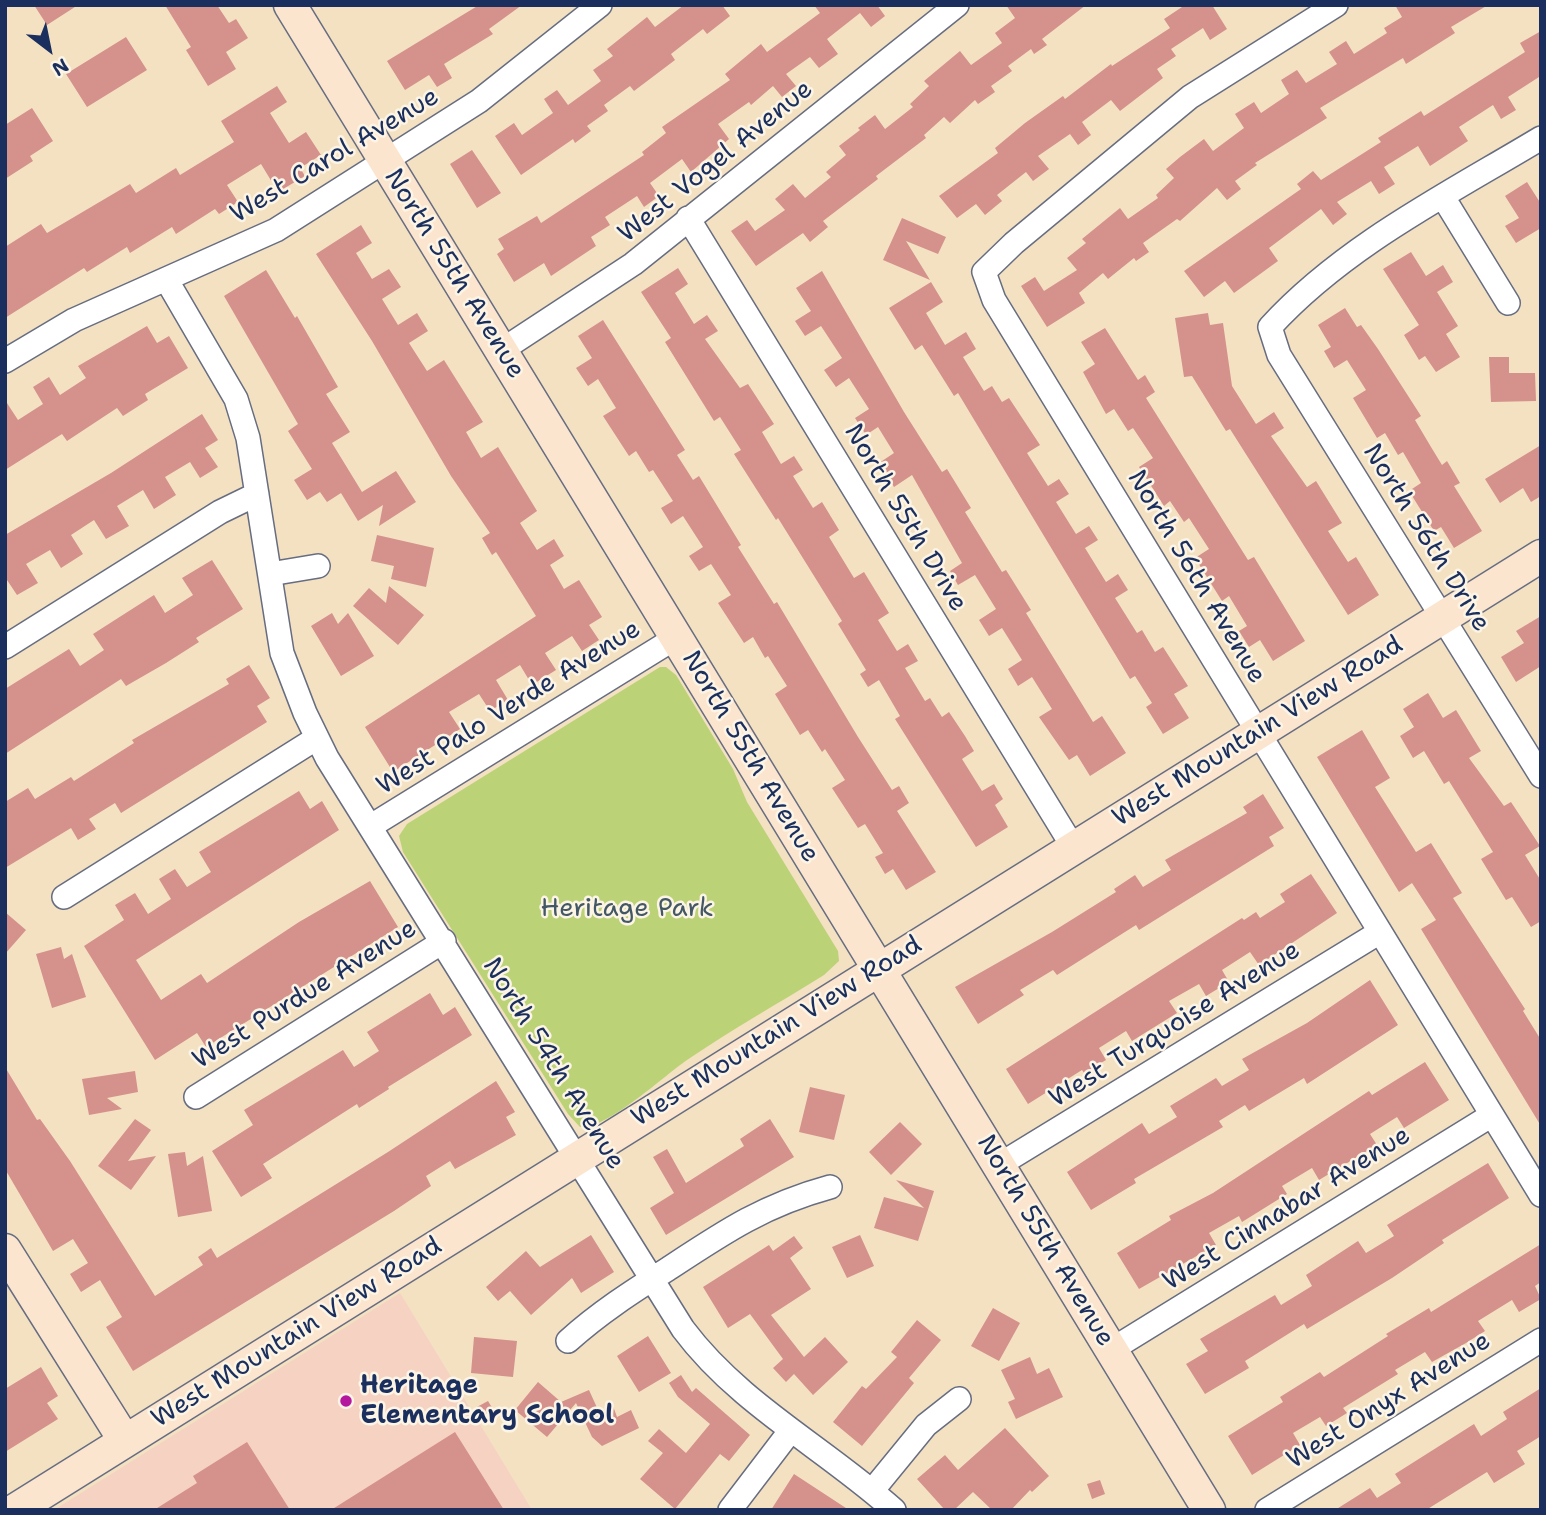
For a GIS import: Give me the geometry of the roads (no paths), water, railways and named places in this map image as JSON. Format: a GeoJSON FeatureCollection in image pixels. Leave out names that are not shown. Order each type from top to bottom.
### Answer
{"type":"FeatureCollection","features":[{"type":"Feature","properties":{"kind":"street","name":"North 55th Avenue"},"geometry":{"type":"LineString","coordinates":[[290,5],[1209,1510]]}},
{"type":"Feature","properties":{"kind":"street","name":"West Carol Avenue"},"geometry":{"type":"LineString","coordinates":[[5,360],[74,320],[269,234],[479,101],[600,5]]}},
{"type":"Feature","properties":{"kind":"street","name":"West Vogel Avenue"},"geometry":{"type":"LineString","coordinates":[[502,350],[582,301],[633,264],[957,5]]}},
{"type":"Feature","properties":{"kind":"street","name":"North 56th Avenue"},"geometry":{"type":"LineString","coordinates":[[1336,5],[1190,97],[1014,243],[984,272],[994,300],[1541,1195]]}},
{"type":"Feature","properties":{"kind":"street"},"geometry":{"type":"LineString","coordinates":[[1508,303],[1443,197],[1541,138]]}},
{"type":"Feature","properties":{"kind":"street","name":"North 56th Drive"},"geometry":{"type":"LineString","coordinates":[[1443,197],[1363,247],[1290,305],[1270,327],[1279,355],[1541,776]]}},
{"type":"Feature","properties":{"kind":"street","name":"North 55th Drive"},"geometry":{"type":"LineString","coordinates":[[688,218],[1073,847]]}},
{"type":"Feature","properties":{"kind":"street","name":"North 54th Avenue"},"geometry":{"type":"LineString","coordinates":[[166,279],[236,399],[248,438],[282,653],[317,738],[704,1356],[736,1387],[894,1510]]}},
{"type":"Feature","properties":{"kind":"street"},"geometry":{"type":"LineString","coordinates":[[5,647],[220,512],[257,494]]}},
{"type":"Feature","properties":{"kind":"street","name":"West Mountain View Road"},"geometry":{"type":"LineString","coordinates":[[15,1510],[1541,556]]}},
{"type":"Feature","properties":{"kind":"street"},"geometry":{"type":"LineString","coordinates":[[270,574],[317,566]]}},
{"type":"Feature","properties":{"kind":"street","name":"West Palo Verde Avenue"},"geometry":{"type":"LineString","coordinates":[[371,826],[677,637]]}},
{"type":"Feature","properties":{"kind":"street"},"geometry":{"type":"LineString","coordinates":[[64,897],[317,738]]}},
{"type":"Feature","properties":{"kind":"street","name":"West Turquoise Avenue"},"geometry":{"type":"LineString","coordinates":[[999,1165],[1380,932]]}},
{"type":"Feature","properties":{"kind":"street","name":"West Purdue Avenue"},"geometry":{"type":"LineString","coordinates":[[196,1097],[444,941]]}},
{"type":"Feature","properties":{"kind":"street","name":"West Cinnabar Avenue"},"geometry":{"type":"LineString","coordinates":[[1111,1350],[1492,1115]]}},
{"type":"Feature","properties":{"kind":"street"},"geometry":{"type":"LineString","coordinates":[[568,1341],[599,1314],[750,1215],[787,1198],[830,1187]]}},
{"type":"Feature","properties":{"kind":"street"},"geometry":{"type":"LineString","coordinates":[[5,1250],[125,1441]]}},
{"type":"Feature","properties":{"kind":"street","name":"West Onyx Avenue"},"geometry":{"type":"LineString","coordinates":[[1267,1510],[1541,1340]]}},
{"type":"Feature","properties":{"kind":"street"},"geometry":{"type":"LineString","coordinates":[[872,1491],[926,1425],[959,1399]]}},
{"type":"Feature","properties":{"kind":"street"},"geometry":{"type":"LineString","coordinates":[[730,1510],[791,1430]]}},
{"type":"Feature","properties":{"kind":"place","name":"Heritage Elementary School"},"geometry":{"type":"Point","coordinates":[346,1401]}},
{"type":"Feature","properties":{"kind":"park label","name":"Heritage Park"},"geometry":{"type":"Point","coordinates":[627,909]}}]}
